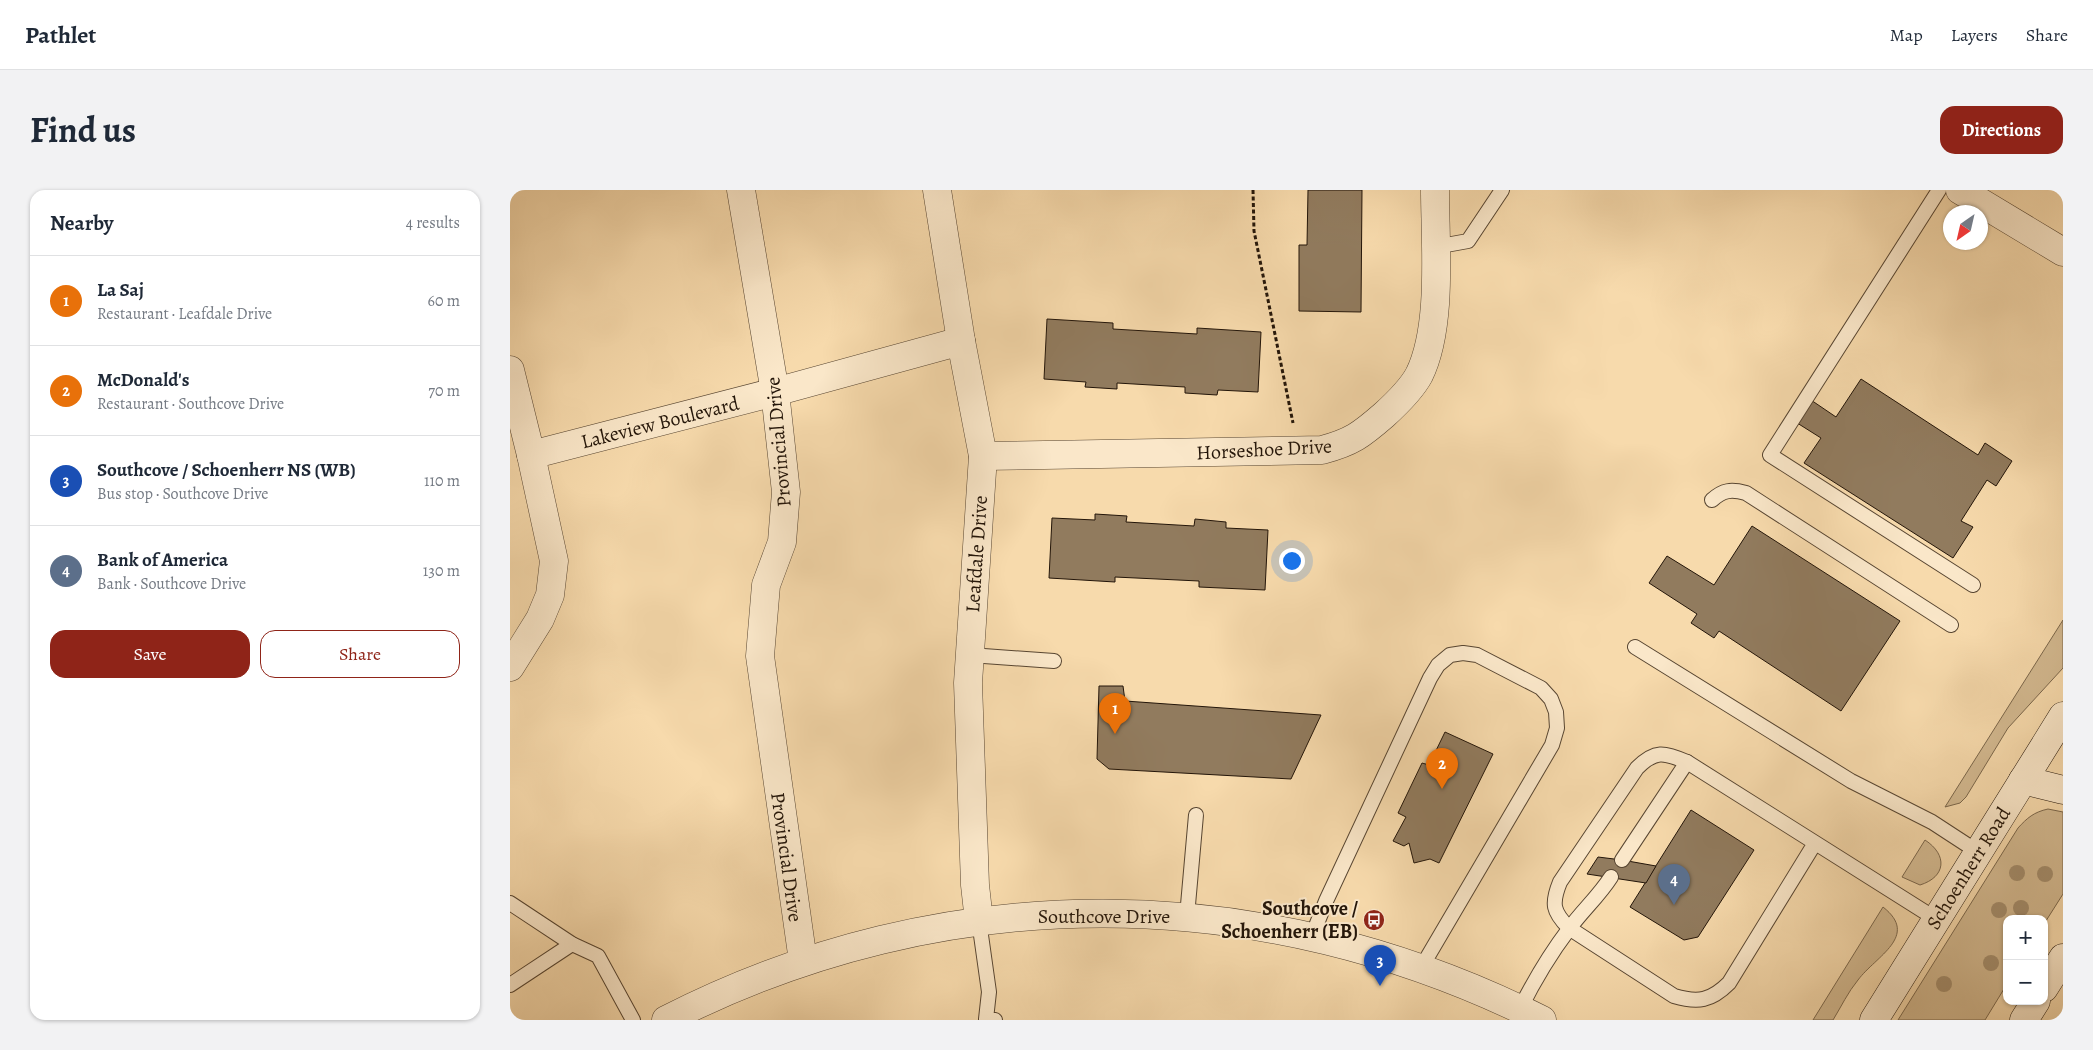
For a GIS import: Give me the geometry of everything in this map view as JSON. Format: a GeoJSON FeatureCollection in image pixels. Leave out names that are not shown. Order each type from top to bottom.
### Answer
{"type":"FeatureCollection","features":[{"type":"Feature","properties":{"kind":"street","name":"Provincial Drive"},"geometry":{"type":"LineString","coordinates":[[741,190],[775,392],[786,492],[782,542],[766,586],[760,656],[803,961]]}},
{"type":"Feature","properties":{"kind":"street","name":"Leafdale Drive"},"geometry":{"type":"LineString","coordinates":[[937,190],[983,456],[968,683],[975,885],[980,921]]}},
{"type":"Feature","properties":{"kind":"street","name":"Horseshoe Drive"},"geometry":{"type":"LineString","coordinates":[[983,456],[1299,451],[1322,450],[1346,444],[1368,429],[1392,407],[1418,376],[1431,342],[1435,306],[1436,190]]}},
{"type":"Feature","properties":{"kind":"street"},"geometry":{"type":"LineString","coordinates":[[1970,192],[2063,252]]}},
{"type":"Feature","properties":{"kind":"street","name":"Lakeview Boulevard"},"geometry":{"type":"LineString","coordinates":[[532,455],[962,342]]}},
{"type":"Feature","properties":{"kind":"street"},"geometry":{"type":"LineString","coordinates":[[510,370],[532,455],[554,561],[550,594],[540,619],[510,667]]}},
{"type":"Feature","properties":{"kind":"street","name":"Schoenherr Road"},"geometry":{"type":"LineString","coordinates":[[1874,1020],[2063,716]]}},
{"type":"Feature","properties":{"kind":"street"},"geometry":{"type":"LineString","coordinates":[[2023,780],[2063,790]]}},
{"type":"Feature","properties":{"kind":"street","name":"Southcove Drive"},"geometry":{"type":"LineString","coordinates":[[666,1020],[732,988],[803,961],[883,939],[980,921],[1074,914],[1187,916],[1256,925],[1312,936],[1363,949],[1422,968],[1475,988],[1531,1014]]}},
{"type":"Feature","properties":{"kind":"street"},"geometry":{"type":"LineString","coordinates":[[2048,982],[2063,958]]}},
{"type":"Feature","properties":{"kind":"street"},"geometry":{"type":"LineString","coordinates":[[2024,1020],[2033,1005]]}},
{"type":"Feature","properties":{"kind":"lane"},"geometry":{"type":"LineString","coordinates":[[1435,247],[1468,241],[1502,190]]}},
{"type":"Feature","properties":{"kind":"lane"},"geometry":{"type":"LineString","coordinates":[[1939,190],[1770,455],[1973,585]]}},
{"type":"Feature","properties":{"kind":"lane"},"geometry":{"type":"LineString","coordinates":[[1712,500],[1720,493],[1731,490],[1746,493],[1952,625]]}},
{"type":"Feature","properties":{"kind":"lane"},"geometry":{"type":"LineString","coordinates":[[1634,646],[1851,781],[1932,822],[1978,852]]}},
{"type":"Feature","properties":{"kind":"lane"},"geometry":{"type":"LineString","coordinates":[[1312,936],[1326,901],[1430,678],[1438,665],[1450,655],[1464,653],[1477,655],[1542,688],[1551,699],[1556,712],[1557,728],[1552,745],[1422,968]]}},
{"type":"Feature","properties":{"kind":"lane"},"geometry":{"type":"LineString","coordinates":[[970,654],[1054,661]]}},
{"type":"Feature","properties":{"kind":"lane"},"geometry":{"type":"LineString","coordinates":[[1815,843],[1729,983],[1719,993],[1704,999],[1689,1000],[1674,996],[1569,928],[1559,918],[1554,907],[1554,895],[1560,882],[1637,768],[1646,758],[1658,753],[1671,755],[1687,762],[1936,919]]}},
{"type":"Feature","properties":{"kind":"lane"},"geometry":{"type":"LineString","coordinates":[[1622,860],[1687,762]]}},
{"type":"Feature","properties":{"kind":"lane"},"geometry":{"type":"LineString","coordinates":[[1187,916],[1196,815]]}},
{"type":"Feature","properties":{"kind":"lane"},"geometry":{"type":"LineString","coordinates":[[1531,1014],[1537,976],[1569,928],[1603,890],[1611,877]]}},
{"type":"Feature","properties":{"kind":"lane"},"geometry":{"type":"LineString","coordinates":[[510,903],[572,944],[598,956],[633,1020]]}},
{"type":"Feature","properties":{"kind":"lane"},"geometry":{"type":"LineString","coordinates":[[980,921],[989,992],[986,1020]]}},
{"type":"Feature","properties":{"kind":"lane"},"geometry":{"type":"LineString","coordinates":[[510,985],[572,944]]}},
{"type":"Feature","properties":{"kind":"path"},"geometry":{"type":"LineString","coordinates":[[1253,190],[1254,231],[1299,451]]}},
{"type":"Feature","properties":{"kind":"shaded area"},"geometry":{"type":"Polygon","coordinates":[[[2063,620],[2063,668],[2008,728],[1966,797],[1960,803],[1945,807],[2063,620]]]}},
{"type":"Feature","properties":{"kind":"shaded area"},"geometry":{"type":"Polygon","coordinates":[[[2048,809],[2063,812],[2063,894],[2048,918],[2048,915],[2003,915],[2003,991],[1985,1020],[1898,1020],[2018,828],[2031,816],[2048,809]]]}},
{"type":"Feature","properties":{"kind":"shaded area"},"geometry":{"type":"Polygon","coordinates":[[[1925,840],[1938,852],[1941,865],[1935,877],[1920,885],[1902,877],[1925,840]]]}},
{"type":"Feature","properties":{"kind":"shaded area"},"geometry":{"type":"Polygon","coordinates":[[[1883,907],[1893,917],[1897,927],[1896,937],[1884,954],[1854,985],[1833,1020],[1813,1020],[1883,907]]]}},
{"type":"Feature","properties":{"kind":"building"},"geometry":{"type":"Polygon","coordinates":[[[1308,190],[1362,190],[1361,312],[1299,311],[1299,245],[1307,245],[1308,190]]]}},
{"type":"Feature","properties":{"kind":"building"},"geometry":{"type":"Polygon","coordinates":[[[1047,319],[1113,323],[1113,329],[1197,334],[1197,328],[1261,332],[1258,392],[1218,390],[1217,395],[1185,393],[1185,387],[1117,383],[1117,389],[1085,387],[1086,382],[1044,379],[1047,319]]]}},
{"type":"Feature","properties":{"kind":"building"},"geometry":{"type":"Polygon","coordinates":[[[1861,379],[1978,455],[1985,443],[2012,461],[1996,486],[1987,480],[1961,521],[1973,527],[1953,558],[1804,463],[1821,438],[1794,421],[1808,398],[1836,417],[1861,379]]]}},
{"type":"Feature","properties":{"kind":"building"},"geometry":{"type":"Polygon","coordinates":[[[1095,514],[1127,516],[1126,522],[1194,526],[1195,519],[1226,522],[1226,528],[1268,530],[1265,590],[1199,587],[1199,581],[1115,577],[1115,582],[1049,578],[1052,518],[1095,520],[1095,514]]]}},
{"type":"Feature","properties":{"kind":"building"},"geometry":{"type":"Polygon","coordinates":[[[1752,526],[1900,621],[1841,711],[1719,631],[1714,638],[1691,623],[1697,614],[1649,583],[1667,556],[1714,585],[1752,526]]]}},
{"type":"Feature","properties":{"kind":"building"},"geometry":{"type":"Polygon","coordinates":[[[1099,686],[1123,686],[1125,701],[1321,715],[1291,779],[1109,769],[1097,759],[1099,686]]]}},
{"type":"Feature","properties":{"kind":"building"},"geometry":{"type":"Polygon","coordinates":[[[1445,732],[1493,754],[1439,863],[1430,859],[1414,863],[1409,843],[1404,846],[1393,841],[1406,817],[1398,813],[1422,763],[1429,765],[1445,732]]]}},
{"type":"Feature","properties":{"kind":"building"},"geometry":{"type":"Polygon","coordinates":[[[1691,810],[1754,850],[1698,937],[1684,940],[1630,907],[1691,810]]]}},
{"type":"Feature","properties":{"kind":"building"},"geometry":{"type":"Polygon","coordinates":[[[1598,857],[1656,866],[1646,883],[1587,874],[1598,857]]]}},
{"type":"Feature","properties":{"kind":"place","name":"La Saj"},"geometry":{"type":"Point","coordinates":[1115,734]}},
{"type":"Feature","properties":{"kind":"place","name":"McDonald's"},"geometry":{"type":"Point","coordinates":[1442,789]}},
{"type":"Feature","properties":{"kind":"place","name":"Bank of America"},"geometry":{"type":"Point","coordinates":[1674,905]}},
{"type":"Feature","properties":{"kind":"place","name":"Southcove / Schoenherr (EB)"},"geometry":{"type":"Point","coordinates":[1374,920]}},
{"type":"Feature","properties":{"kind":"place","name":"Southcove / Schoenherr NS (WB)"},"geometry":{"type":"Point","coordinates":[1380,986]}}]}
